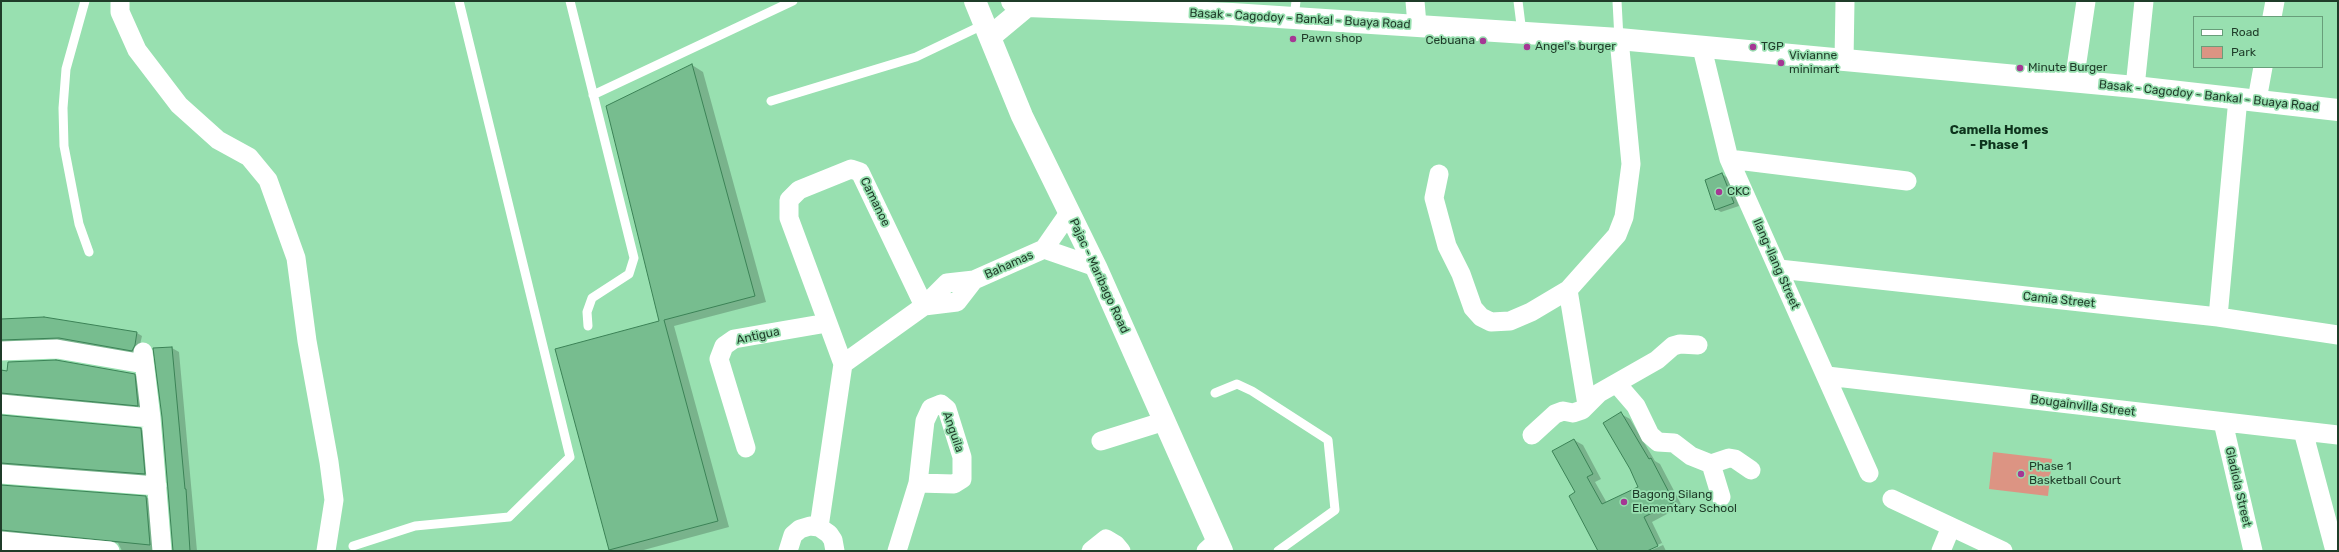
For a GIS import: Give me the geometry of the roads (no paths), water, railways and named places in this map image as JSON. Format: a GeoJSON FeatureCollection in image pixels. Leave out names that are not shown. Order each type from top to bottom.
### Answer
{"type":"FeatureCollection","features":[{"type":"Feature","properties":{"kind":"street"},"geometry":{"type":"LineString","coordinates":[[120,1],[120,12],[137,50],[179,105],[218,140],[249,157],[268,180],[296,258],[307,341],[329,462],[334,500],[326,551]]}},
{"type":"Feature","properties":{"kind":"street","name":"Pajac - Maribago Road"},"geometry":{"type":"LineString","coordinates":[[975,1],[1022,116],[1096,267],[1165,421],[1215,547]]}},
{"type":"Feature","properties":{"kind":"street"},"geometry":{"type":"LineString","coordinates":[[1415,1],[1417,25]]}},
{"type":"Feature","properties":{"kind":"street"},"geometry":{"type":"LineString","coordinates":[[1844,61],[1845,1]]}},
{"type":"Feature","properties":{"kind":"street"},"geometry":{"type":"LineString","coordinates":[[2074,82],[2086,1]]}},
{"type":"Feature","properties":{"kind":"street"},"geometry":{"type":"LineString","coordinates":[[2135,87],[2144,1]]}},
{"type":"Feature","properties":{"kind":"street"},"geometry":{"type":"LineString","coordinates":[[2272,16],[2275,1]]}},
{"type":"Feature","properties":{"kind":"street","name":"Basak - Cagodoy - Bankal - Buaya Road"},"geometry":{"type":"LineString","coordinates":[[988,30],[1019,4],[1295,10],[1417,25],[1619,39],[1702,48],[2135,87],[2338,110]]}},
{"type":"Feature","properties":{"kind":"street"},"geometry":{"type":"LineString","coordinates":[[1438,174],[1434,198],[1445,240],[1461,274],[1473,308],[1482,317],[1491,322],[1510,322],[1531,312],[1568,290],[1617,235],[1624,217],[1631,164],[1619,39]]}},
{"type":"Feature","properties":{"kind":"street","name":"Ilang-Ilang Street"},"geometry":{"type":"LineString","coordinates":[[1702,48],[1729,159],[1827,376],[1868,473]]}},
{"type":"Feature","properties":{"kind":"street"},"geometry":{"type":"LineString","coordinates":[[2218,318],[2248,99],[2263,68]]}},
{"type":"Feature","properties":{"kind":"street"},"geometry":{"type":"LineString","coordinates":[[1729,159],[1907,181]]}},
{"type":"Feature","properties":{"kind":"street","name":"Camanoe"},"geometry":{"type":"LineString","coordinates":[[843,364],[789,218],[789,200],[799,190],[851,169],[860,172],[866,180],[924,306]]}},
{"type":"Feature","properties":{"kind":"street","name":"Bahamas"},"geometry":{"type":"LineString","coordinates":[[924,306],[947,283],[974,280],[1044,249],[1069,214]]}},
{"type":"Feature","properties":{"kind":"street","name":"Bahamas"},"geometry":{"type":"LineString","coordinates":[[1044,249],[1096,267]]}},
{"type":"Feature","properties":{"kind":"street","name":"Camia Street"},"geometry":{"type":"LineString","coordinates":[[1779,269],[2218,318],[2338,335]]}},
{"type":"Feature","properties":{"kind":"street"},"geometry":{"type":"LineString","coordinates":[[1568,290],[1587,405]]}},
{"type":"Feature","properties":{"kind":"street"},"geometry":{"type":"LineString","coordinates":[[819,528],[843,364],[924,306]]}},
{"type":"Feature","properties":{"kind":"street","name":"Antigua"},"geometry":{"type":"LineString","coordinates":[[746,448],[719,359],[724,346],[734,339],[827,323]]}},
{"type":"Feature","properties":{"kind":"street"},"geometry":{"type":"LineString","coordinates":[[1532,435],[1555,414],[1563,411],[1573,413],[1582,410],[1599,393],[1657,360],[1673,346],[1680,344],[1698,345]]}},
{"type":"Feature","properties":{"kind":"street"},"geometry":{"type":"LineString","coordinates":[[1,351],[57,349],[143,358],[151,418],[162,551]]}},
{"type":"Feature","properties":{"kind":"street","name":"Bougainvilla Street"},"geometry":{"type":"LineString","coordinates":[[1827,376],[2338,435]]}},
{"type":"Feature","properties":{"kind":"street"},"geometry":{"type":"LineString","coordinates":[[1617,384],[1636,406],[1650,435],[1658,442],[1674,443],[1691,456],[1711,464],[1729,458],[1735,459],[1751,470]]}},
{"type":"Feature","properties":{"kind":"street"},"geometry":{"type":"LineString","coordinates":[[1,404],[151,418]]}},
{"type":"Feature","properties":{"kind":"street"},"geometry":{"type":"LineString","coordinates":[[1101,441],[1165,421]]}},
{"type":"Feature","properties":{"kind":"street","name":"Gladiola Street"},"geometry":{"type":"LineString","coordinates":[[2223,422],[2253,551]]}},
{"type":"Feature","properties":{"kind":"street"},"geometry":{"type":"LineString","coordinates":[[2303,431],[2335,551]]}},
{"type":"Feature","properties":{"kind":"street"},"geometry":{"type":"LineString","coordinates":[[1711,464],[1721,497]]}},
{"type":"Feature","properties":{"kind":"street"},"geometry":{"type":"LineString","coordinates":[[1,474],[157,486]]}},
{"type":"Feature","properties":{"kind":"street"},"geometry":{"type":"LineString","coordinates":[[897,551],[918,483]]}},
{"type":"Feature","properties":{"kind":"street"},"geometry":{"type":"LineString","coordinates":[[1892,500],[2003,551]]}},
{"type":"Feature","properties":{"kind":"street"},"geometry":{"type":"LineString","coordinates":[[788,551],[790,539],[796,532],[810,526],[819,528],[831,537],[835,551]]}},
{"type":"Feature","properties":{"kind":"street"},"geometry":{"type":"LineString","coordinates":[[1941,551],[1951,527]]}},
{"type":"Feature","properties":{"kind":"street"},"geometry":{"type":"LineString","coordinates":[[1091,551],[1106,539],[1116,545],[1120,551]]}},
{"type":"Feature","properties":{"kind":"street"},"geometry":{"type":"LineString","coordinates":[[1,541],[110,551]]}},
{"type":"Feature","properties":{"kind":"lane"},"geometry":{"type":"LineString","coordinates":[[85,1],[66,69],[63,116],[64,146],[79,224],[88,252]]}},
{"type":"Feature","properties":{"kind":"lane"},"geometry":{"type":"LineString","coordinates":[[353,546],[415,526],[508,517],[570,457],[459,1]]}},
{"type":"Feature","properties":{"kind":"lane"},"geometry":{"type":"LineString","coordinates":[[570,1],[634,258],[629,274],[592,298],[587,312],[588,326]]}},
{"type":"Feature","properties":{"kind":"lane"},"geometry":{"type":"LineString","coordinates":[[593,95],[793,1]]}},
{"type":"Feature","properties":{"kind":"lane"},"geometry":{"type":"LineString","coordinates":[[1518,1],[1522,33]]}},
{"type":"Feature","properties":{"kind":"lane"},"geometry":{"type":"LineString","coordinates":[[1617,1],[1619,39]]}},
{"type":"Feature","properties":{"kind":"lane"},"geometry":{"type":"LineString","coordinates":[[771,101],[916,56],[988,30]]}},
{"type":"Feature","properties":{"kind":"lane"},"geometry":{"type":"LineString","coordinates":[[1216,392],[1237,384],[1247,388],[1328,440],[1335,510],[1278,551]]}},
{"type":"Feature","properties":{"kind":"place","name":"Pawn shop"},"geometry":{"type":"Point","coordinates":[1293,39]}},
{"type":"Feature","properties":{"kind":"place","name":"Cebuana"},"geometry":{"type":"Point","coordinates":[1483,41]}},
{"type":"Feature","properties":{"kind":"place","name":"Angel's burger"},"geometry":{"type":"Point","coordinates":[1527,47]}},
{"type":"Feature","properties":{"kind":"place","name":"TGP"},"geometry":{"type":"Point","coordinates":[1753,47]}},
{"type":"Feature","properties":{"kind":"place","name":"Vivianne minimart"},"geometry":{"type":"Point","coordinates":[1781,63]}},
{"type":"Feature","properties":{"kind":"place","name":"Minute Burger"},"geometry":{"type":"Point","coordinates":[2020,68]}},
{"type":"Feature","properties":{"kind":"place","name":"CKC"},"geometry":{"type":"Point","coordinates":[1719,192]}},
{"type":"Feature","properties":{"kind":"place","name":"Phase 1 Basketball Court"},"geometry":{"type":"Point","coordinates":[2021,474]}},
{"type":"Feature","properties":{"kind":"place","name":"Bagong Silang Elementary School"},"geometry":{"type":"Point","coordinates":[1624,502]}},
{"type":"Feature","properties":{"kind":"district","name":"Camella Homes - Phase 1"},"geometry":{"type":"Point","coordinates":[1999,138]}}]}
